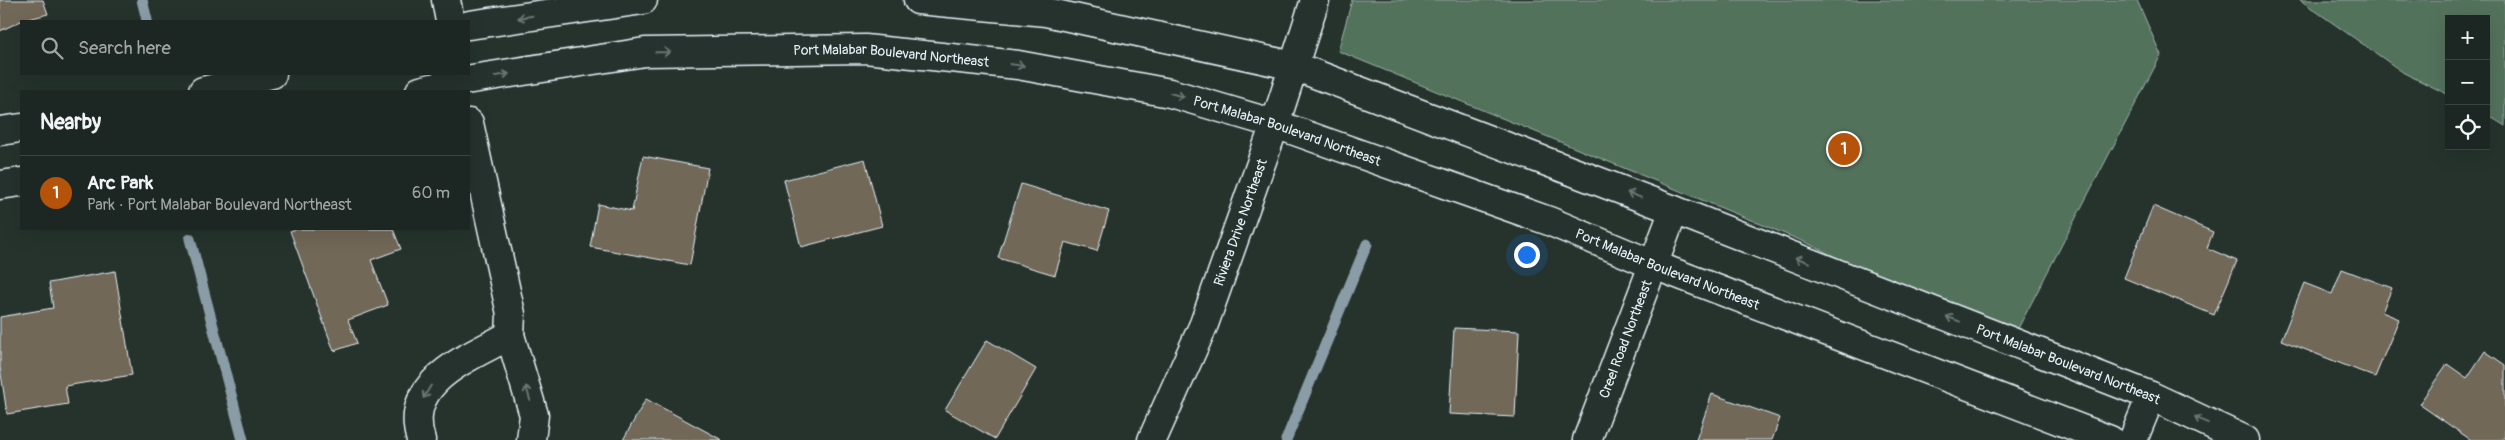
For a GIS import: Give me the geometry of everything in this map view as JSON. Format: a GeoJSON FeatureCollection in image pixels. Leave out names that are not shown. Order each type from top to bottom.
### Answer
{"type":"FeatureCollection","features":[{"type":"Feature","properties":{"kind":"street"},"geometry":{"type":"LineString","coordinates":[[446,0],[450,20]]}},
{"type":"Feature","properties":{"kind":"street"},"geometry":{"type":"LineString","coordinates":[[470,25],[643,0]]}},
{"type":"Feature","properties":{"kind":"street","name":"Port Malabar Boulevard Northeast"},"geometry":{"type":"LineString","coordinates":[[918,0],[1046,12],[1294,66],[1674,210],[2151,396],[2246,440]]}},
{"type":"Feature","properties":{"kind":"street","name":"Riviera Drive Northeast"},"geometry":{"type":"LineString","coordinates":[[1152,440],[1204,324],[1275,124],[1315,0]]}},
{"type":"Feature","properties":{"kind":"street","name":"Port Malabar Boulevard Northeast"},"geometry":{"type":"LineString","coordinates":[[424,90],[460,82],[645,52],[865,49],[1037,68],[1170,93],[1275,124],[1549,221],[1654,265],[2110,440]]}},
{"type":"Feature","properties":{"kind":"street"},"geometry":{"type":"LineString","coordinates":[[208,90],[268,75]]}},
{"type":"Feature","properties":{"kind":"street"},"geometry":{"type":"LineString","coordinates":[[0,131],[20,128]]}},
{"type":"Feature","properties":{"kind":"street"},"geometry":{"type":"LineString","coordinates":[[470,128],[511,314],[510,335],[534,415],[531,440]]}},
{"type":"Feature","properties":{"kind":"street"},"geometry":{"type":"LineString","coordinates":[[0,185],[20,182]]}},
{"type":"Feature","properties":{"kind":"street","name":"Creel Road Northeast"},"geometry":{"type":"LineString","coordinates":[[1586,440],[1674,210]]}},
{"type":"Feature","properties":{"kind":"street"},"geometry":{"type":"LineString","coordinates":[[421,440],[418,430],[418,412],[424,395],[434,380],[510,335]]}},
{"type":"Feature","properties":{"kind":"street"},"geometry":{"type":"LineString","coordinates":[[2134,440],[2151,396]]}},
{"type":"Feature","properties":{"kind":"green space"},"geometry":{"type":"Polygon","coordinates":[[[1352,0],[2137,0],[2161,55],[2011,342],[1807,243],[1338,51],[1352,0]]]}},
{"type":"Feature","properties":{"kind":"green space"},"geometry":{"type":"Polygon","coordinates":[[[2300,0],[2505,0],[2505,126],[2490,117],[2490,15],[2445,15],[2445,93],[2404,73],[2300,0]]]}},
{"type":"Feature","properties":{"kind":"building"},"geometry":{"type":"Polygon","coordinates":[[[0,0],[43,0],[48,14],[20,20],[0,31],[0,0]]]}},
{"type":"Feature","properties":{"kind":"building"},"geometry":{"type":"Polygon","coordinates":[[[643,156],[708,168],[690,265],[590,247],[598,204],[632,211],[643,156]]]}},
{"type":"Feature","properties":{"kind":"building"},"geometry":{"type":"Polygon","coordinates":[[[865,159],[882,226],[801,247],[784,180],[865,159]]]}},
{"type":"Feature","properties":{"kind":"building"},"geometry":{"type":"Polygon","coordinates":[[[1021,184],[1109,211],[1097,251],[1065,242],[1055,275],[998,258],[1021,184]]]}},
{"type":"Feature","properties":{"kind":"building"},"geometry":{"type":"Polygon","coordinates":[[[2153,206],[2213,232],[2207,248],[2237,261],[2214,315],[2124,278],[2153,206]]]}},
{"type":"Feature","properties":{"kind":"building"},"geometry":{"type":"Polygon","coordinates":[[[393,230],[401,249],[371,260],[388,305],[348,320],[357,343],[334,351],[290,231],[393,230]]]}},
{"type":"Feature","properties":{"kind":"building"},"geometry":{"type":"Polygon","coordinates":[[[2342,269],[2392,288],[2382,312],[2399,319],[2375,377],[2281,340],[2304,283],[2332,294],[2342,269]]]}},
{"type":"Feature","properties":{"kind":"building"},"geometry":{"type":"Polygon","coordinates":[[[115,271],[132,375],[65,386],[68,404],[7,414],[0,367],[0,317],[53,308],[49,283],[115,271]]]}},
{"type":"Feature","properties":{"kind":"building"},"geometry":{"type":"Polygon","coordinates":[[[1454,328],[1519,331],[1515,417],[1449,414],[1454,328]]]}},
{"type":"Feature","properties":{"kind":"building"},"geometry":{"type":"Polygon","coordinates":[[[987,340],[1036,369],[995,439],[945,410],[987,340]]]}},
{"type":"Feature","properties":{"kind":"building"},"geometry":{"type":"Polygon","coordinates":[[[2485,351],[2505,365],[2505,436],[2502,440],[2471,440],[2419,404],[2447,364],[2467,378],[2485,351]]]}},
{"type":"Feature","properties":{"kind":"building"},"geometry":{"type":"Polygon","coordinates":[[[1712,394],[1780,418],[1772,440],[1696,440],[1712,394]]]}},
{"type":"Feature","properties":{"kind":"building"},"geometry":{"type":"Polygon","coordinates":[[[646,399],[722,440],[623,440],[646,399]]]}},
{"type":"Feature","properties":{"kind":"waterway"},"geometry":{"type":"LineString","coordinates":[[142,0],[147,20]]}},
{"type":"Feature","properties":{"kind":"waterway"},"geometry":{"type":"LineString","coordinates":[[190,239],[243,440]]}},
{"type":"Feature","properties":{"kind":"waterway"},"geometry":{"type":"LineString","coordinates":[[1286,440],[1367,244]]}},
{"type":"Feature","properties":{"kind":"place","name":"Arc Park"},"geometry":{"type":"Point","coordinates":[1844,149]}}]}
